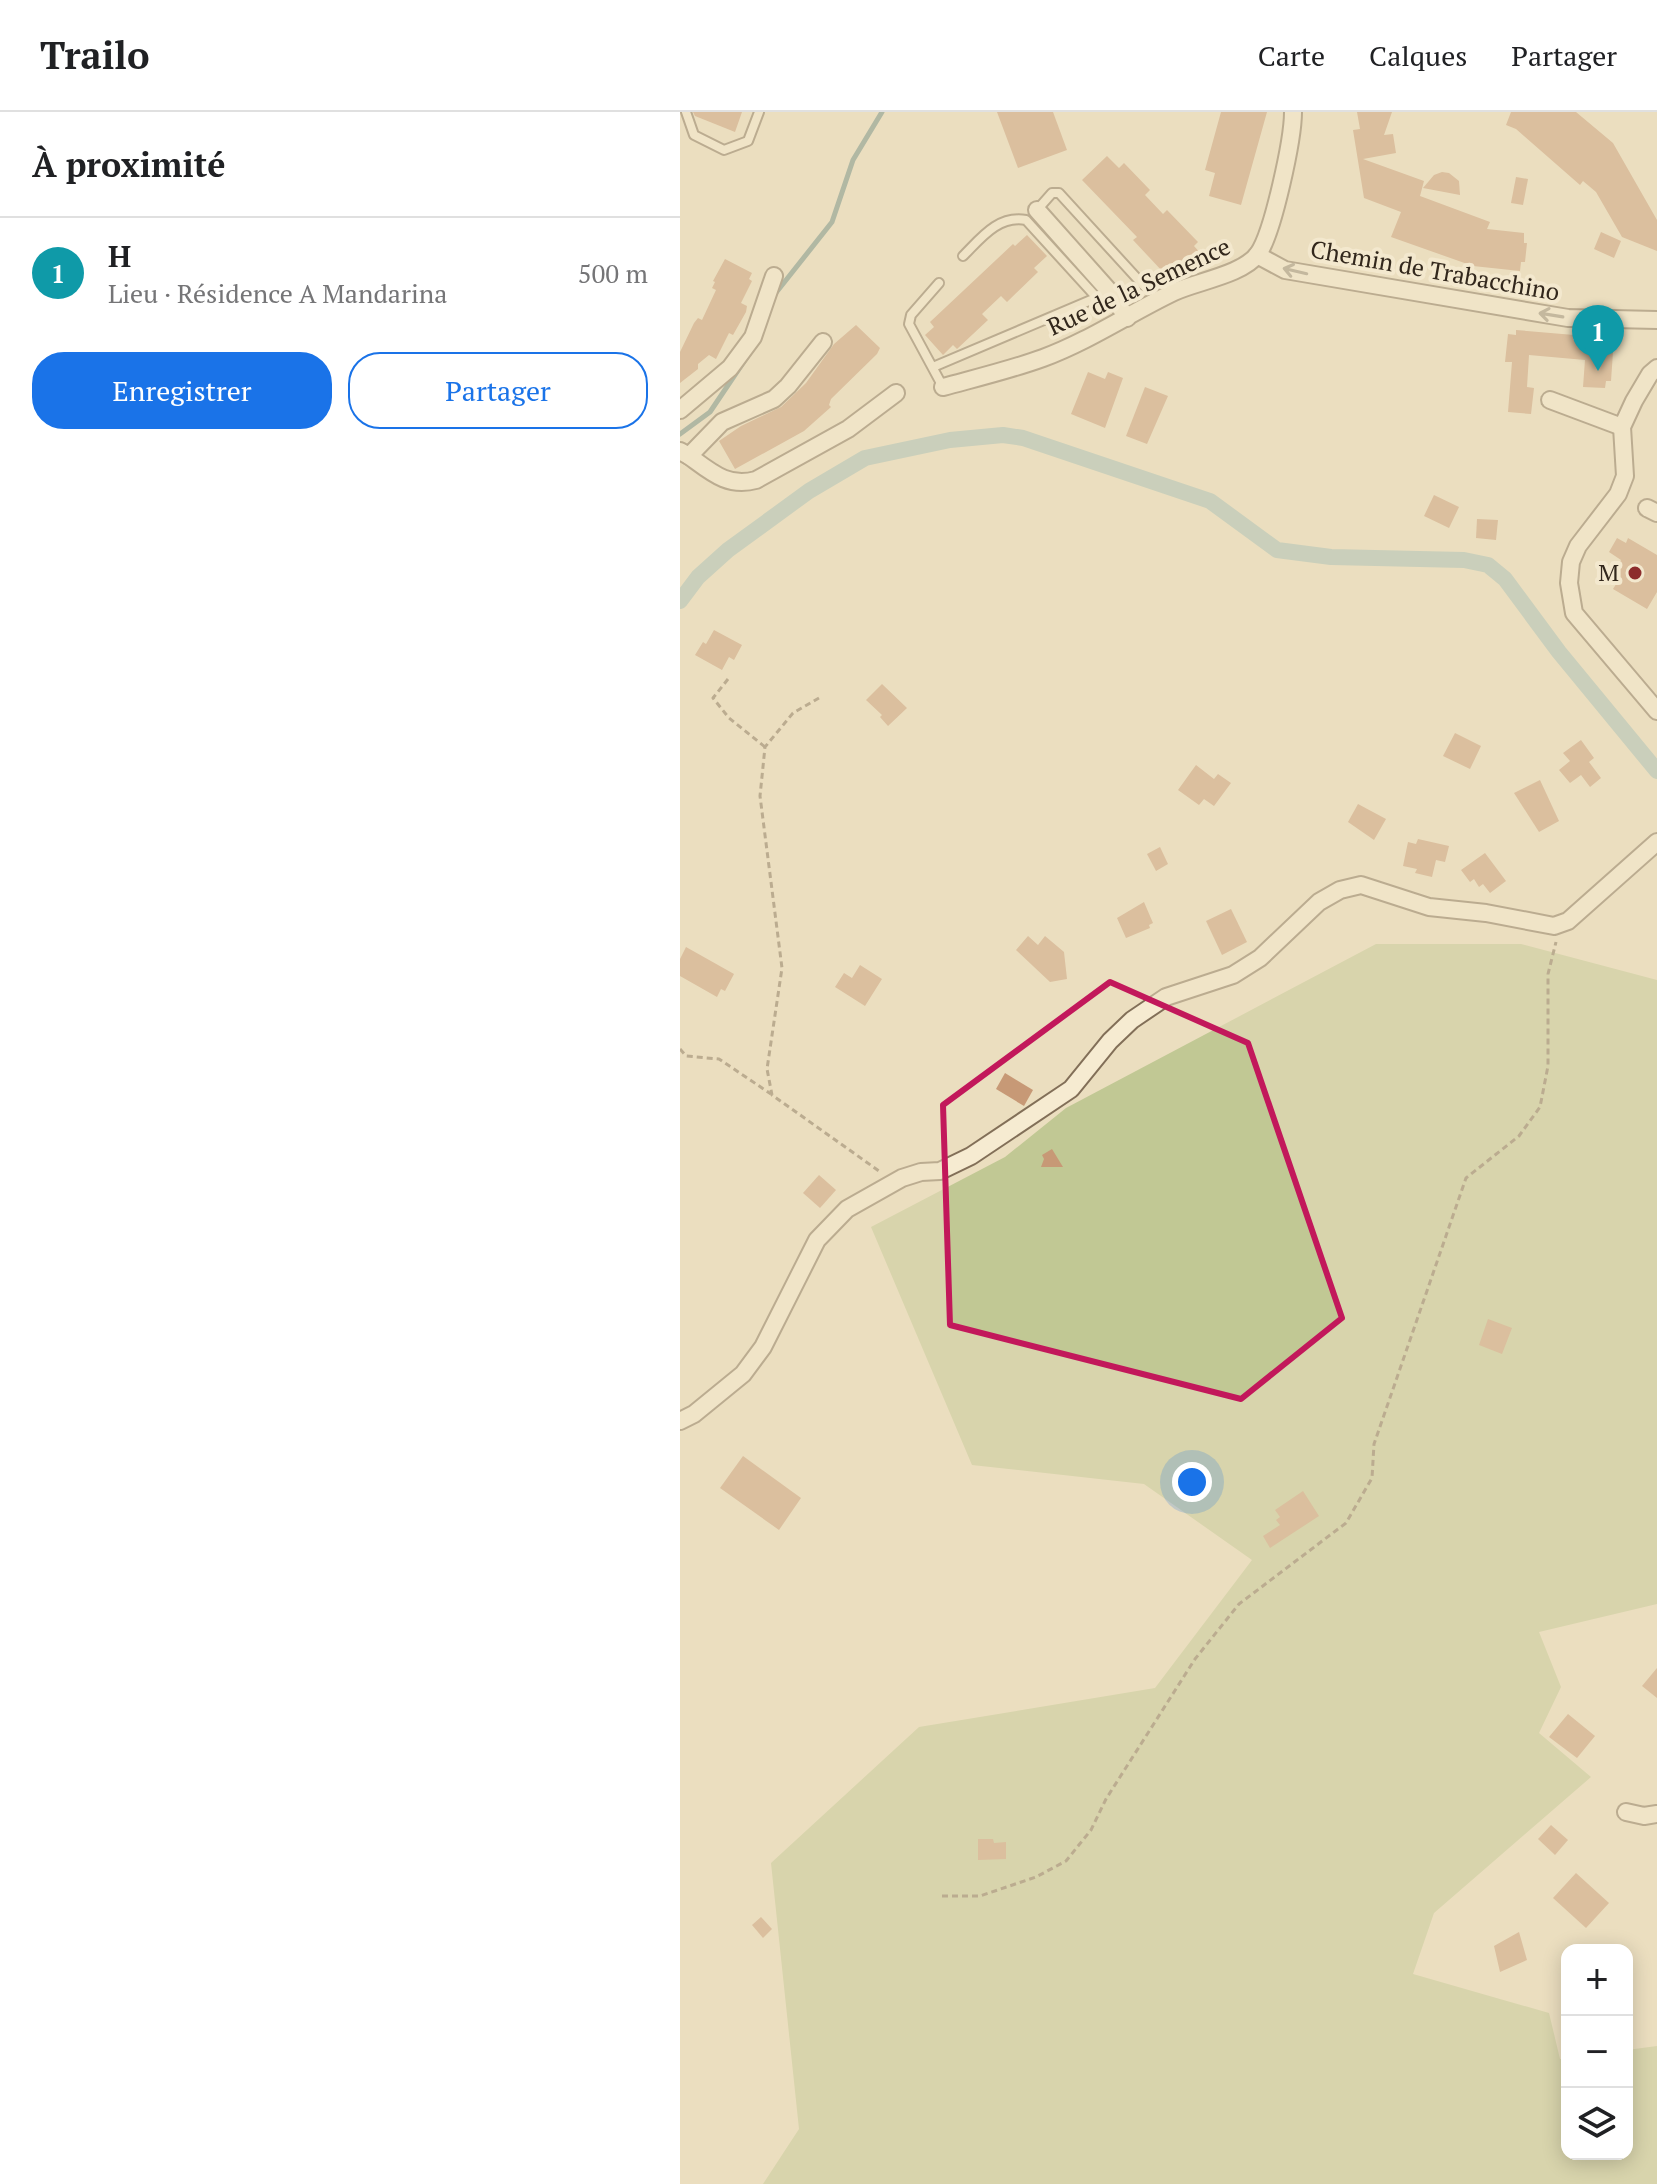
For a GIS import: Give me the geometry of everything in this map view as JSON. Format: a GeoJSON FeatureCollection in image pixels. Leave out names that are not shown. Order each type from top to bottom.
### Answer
{"type":"FeatureCollection","features":[{"type":"Feature","properties":{"kind":"street","name":"Rue de la Semence"},"geometry":{"type":"LineString","coordinates":[[943,387],[1042,358],[1176,291],[1242,267],[1257,255],[1268,231],[1293,135],[1293,112]]}},
{"type":"Feature","properties":{"kind":"street"},"geometry":{"type":"LineString","coordinates":[[1037,210],[1104,296],[1127,318]]}},
{"type":"Feature","properties":{"kind":"street","name":"Chemin de Trabacchino"},"geometry":{"type":"LineString","coordinates":[[1257,255],[1285,270],[1568,318],[1657,320]]}},
{"type":"Feature","properties":{"kind":"street"},"geometry":{"type":"LineString","coordinates":[[680,410],[730,368],[753,337],[774,276]]}},
{"type":"Feature","properties":{"kind":"street"},"geometry":{"type":"LineString","coordinates":[[823,342],[774,399],[722,422],[684,454],[726,482],[741,484],[756,480],[848,429],[896,393]]}},
{"type":"Feature","properties":{"kind":"street"},"geometry":{"type":"LineString","coordinates":[[1657,368],[1642,388],[1622,427],[1625,476],[1618,494],[1578,546],[1571,562],[1569,583],[1574,613],[1657,711]]}},
{"type":"Feature","properties":{"kind":"street"},"geometry":{"type":"LineString","coordinates":[[1550,400],[1622,427]]}},
{"type":"Feature","properties":{"kind":"street"},"geometry":{"type":"LineString","coordinates":[[680,1421],[694,1414],[743,1374],[763,1347],[817,1240],[847,1209],[894,1182],[921,1172],[940,1171],[971,1156],[1071,1089],[1110,1041],[1132,1020],[1166,997],[1233,975],[1260,958],[1319,902],[1340,890],[1361,885],[1429,907],[1486,913],[1554,926],[1568,921],[1657,842]]}},
{"type":"Feature","properties":{"kind":"street"},"geometry":{"type":"LineString","coordinates":[[1626,1812],[1644,1816],[1657,1814]]}},
{"type":"Feature","properties":{"kind":"lane"},"geometry":{"type":"LineString","coordinates":[[686,112],[694,135],[724,150],[748,141],[759,112]]}},
{"type":"Feature","properties":{"kind":"lane"},"geometry":{"type":"LineString","coordinates":[[1037,210],[1052,193],[1059,193],[1144,286]]}},
{"type":"Feature","properties":{"kind":"lane"},"geometry":{"type":"LineString","coordinates":[[933,367],[1104,296],[1026,220],[1014,218],[994,225],[963,256]]}},
{"type":"Feature","properties":{"kind":"lane"},"geometry":{"type":"LineString","coordinates":[[939,283],[911,315],[909,324],[933,367],[938,383],[943,387]]}},
{"type":"Feature","properties":{"kind":"path"},"geometry":{"type":"LineString","coordinates":[[728,679],[713,698],[729,718],[765,747]]}},
{"type":"Feature","properties":{"kind":"path"},"geometry":{"type":"LineString","coordinates":[[772,1095],[767,1069],[782,968],[760,796],[765,747],[793,713],[819,698]]}},
{"type":"Feature","properties":{"kind":"path"},"geometry":{"type":"LineString","coordinates":[[942,1896],[980,1896],[1036,1877],[1066,1861],[1091,1830],[1106,1799],[1195,1659],[1239,1604],[1346,1523],[1372,1478],[1374,1444],[1466,1178],[1519,1136],[1540,1107],[1548,1066],[1548,974],[1557,937],[1554,926]]}},
{"type":"Feature","properties":{"kind":"path"},"geometry":{"type":"LineString","coordinates":[[680,1049],[686,1056],[719,1059],[894,1182]]}},
{"type":"Feature","properties":{"kind":"highlighted area"},"geometry":{"type":"Polygon","coordinates":[[[1110,982],[1248,1043],[1342,1318],[1241,1399],[950,1325],[943,1105],[1110,982]]]}},
{"type":"Feature","properties":{"kind":"green space"},"geometry":{"type":"Polygon","coordinates":[[[1376,944],[1521,944],[1657,980],[1657,1604],[1539,1632],[1561,1687],[1539,1733],[1591,1777],[1434,1913],[1413,1974],[1549,2013],[1561,2059],[1561,2160],[1633,2160],[1633,2049],[1657,2046],[1657,2184],[763,2184],[799,2129],[771,1863],[919,1727],[1155,1688],[1252,1560],[1144,1484],[972,1465],[871,1227],[1005,1157],[1066,1108],[1376,944]]]}},
{"type":"Feature","properties":{"kind":"building"},"geometry":{"type":"Polygon","coordinates":[[[693,112],[742,112],[735,132],[695,116],[693,112]]]}},
{"type":"Feature","properties":{"kind":"building"},"geometry":{"type":"Polygon","coordinates":[[[997,112],[1053,112],[1067,150],[1018,168],[997,112]]]}},
{"type":"Feature","properties":{"kind":"building"},"geometry":{"type":"Polygon","coordinates":[[[1221,112],[1267,112],[1241,205],[1209,196],[1215,173],[1205,170],[1221,112]]]}},
{"type":"Feature","properties":{"kind":"building"},"geometry":{"type":"Polygon","coordinates":[[[1357,112],[1392,112],[1384,135],[1393,134],[1396,153],[1363,159],[1424,181],[1420,196],[1490,222],[1487,229],[1524,233],[1524,243],[1527,243],[1525,262],[1521,262],[1520,271],[1473,266],[1391,237],[1401,212],[1364,198],[1353,130],[1360,129],[1357,112]]]}},
{"type":"Feature","properties":{"kind":"building"},"geometry":{"type":"Polygon","coordinates":[[[1511,112],[1576,112],[1613,143],[1657,220],[1657,251],[1622,237],[1596,192],[1583,181],[1580,185],[1516,129],[1506,125],[1511,112]]]}},
{"type":"Feature","properties":{"kind":"building"},"geometry":{"type":"Polygon","coordinates":[[[1107,156],[1119,168],[1124,163],[1150,190],[1145,195],[1163,214],[1167,210],[1198,242],[1194,246],[1203,256],[1179,278],[1167,268],[1163,272],[1133,240],[1137,237],[1082,180],[1107,156]]]}},
{"type":"Feature","properties":{"kind":"building"},"geometry":{"type":"Polygon","coordinates":[[[1442,172],[1459,181],[1460,195],[1423,188],[1434,175],[1442,172]]]}},
{"type":"Feature","properties":{"kind":"building"},"geometry":{"type":"Polygon","coordinates":[[[1516,177],[1528,179],[1523,205],[1511,203],[1516,177]]]}},
{"type":"Feature","properties":{"kind":"building"},"geometry":{"type":"Polygon","coordinates":[[[1601,232],[1621,241],[1614,258],[1594,249],[1601,232]]]}},
{"type":"Feature","properties":{"kind":"building"},"geometry":{"type":"Polygon","coordinates":[[[1027,235],[1047,256],[1034,268],[1038,272],[1007,302],[1001,296],[982,314],[988,320],[957,349],[953,345],[943,355],[925,335],[934,327],[930,322],[1013,244],[1015,246],[1027,235]]]}},
{"type":"Feature","properties":{"kind":"building"},"geometry":{"type":"Polygon","coordinates":[[[725,259],[752,273],[749,279],[752,281],[741,303],[747,306],[746,312],[733,335],[729,333],[716,359],[709,355],[698,364],[698,369],[680,383],[680,352],[694,323],[698,318],[702,320],[716,290],[712,288],[713,281],[725,259]]]}},
{"type":"Feature","properties":{"kind":"building"},"geometry":{"type":"Polygon","coordinates":[[[856,325],[880,348],[877,354],[831,399],[831,407],[804,431],[735,469],[719,441],[741,426],[781,407],[806,383],[834,344],[856,325]]]}},
{"type":"Feature","properties":{"kind":"building"},"geometry":{"type":"Polygon","coordinates":[[[1516,330],[1574,335],[1573,340],[1610,343],[1609,352],[1613,352],[1611,381],[1606,381],[1605,388],[1583,387],[1585,360],[1529,355],[1527,387],[1534,388],[1531,414],[1508,412],[1512,362],[1505,362],[1508,334],[1516,335],[1516,330]]]}},
{"type":"Feature","properties":{"kind":"building"},"geometry":{"type":"Polygon","coordinates":[[[1088,372],[1105,379],[1108,372],[1123,378],[1105,428],[1071,414],[1088,372]]]}},
{"type":"Feature","properties":{"kind":"building"},"geometry":{"type":"Polygon","coordinates":[[[1145,387],[1168,396],[1147,444],[1126,436],[1145,387]]]}},
{"type":"Feature","properties":{"kind":"building"},"geometry":{"type":"Polygon","coordinates":[[[1434,495],[1459,507],[1449,528],[1424,516],[1434,495]]]}},
{"type":"Feature","properties":{"kind":"building"},"geometry":{"type":"Polygon","coordinates":[[[1477,519],[1498,520],[1496,540],[1476,538],[1477,519]]]}},
{"type":"Feature","properties":{"kind":"building","name":"M"},"geometry":{"type":"Polygon","coordinates":[[[1617,538],[1626,543],[1628,538],[1657,555],[1657,592],[1647,609],[1613,589],[1618,581],[1611,577],[1621,560],[1609,552],[1617,538]]]}},
{"type":"Feature","properties":{"kind":"building"},"geometry":{"type":"Polygon","coordinates":[[[714,630],[742,645],[734,660],[729,657],[722,670],[695,655],[714,630]]]}},
{"type":"Feature","properties":{"kind":"building"},"geometry":{"type":"Polygon","coordinates":[[[882,684],[907,708],[888,726],[880,717],[882,715],[866,700],[882,684]]]}},
{"type":"Feature","properties":{"kind":"building"},"geometry":{"type":"Polygon","coordinates":[[[1455,733],[1481,746],[1470,769],[1443,756],[1455,733]]]}},
{"type":"Feature","properties":{"kind":"building"},"geometry":{"type":"Polygon","coordinates":[[[1581,740],[1594,758],[1589,762],[1601,778],[1590,787],[1581,775],[1570,783],[1559,770],[1570,761],[1563,753],[1581,740]]]}},
{"type":"Feature","properties":{"kind":"building"},"geometry":{"type":"Polygon","coordinates":[[[1196,765],[1214,779],[1218,774],[1231,783],[1214,806],[1204,799],[1199,805],[1178,790],[1196,765]]]}},
{"type":"Feature","properties":{"kind":"building"},"geometry":{"type":"Polygon","coordinates":[[[1540,780],[1559,821],[1539,832],[1514,793],[1540,780]]]}},
{"type":"Feature","properties":{"kind":"building"},"geometry":{"type":"Polygon","coordinates":[[[1358,804],[1386,819],[1374,840],[1348,822],[1358,804]]]}},
{"type":"Feature","properties":{"kind":"building"},"geometry":{"type":"Polygon","coordinates":[[[1418,839],[1449,846],[1445,862],[1436,860],[1432,877],[1403,866],[1408,842],[1416,844],[1418,839]]]}},
{"type":"Feature","properties":{"kind":"building"},"geometry":{"type":"Polygon","coordinates":[[[1160,847],[1168,864],[1156,871],[1147,854],[1160,847]]]}},
{"type":"Feature","properties":{"kind":"building"},"geometry":{"type":"Polygon","coordinates":[[[1485,853],[1506,881],[1490,893],[1483,884],[1479,887],[1474,879],[1470,882],[1461,870],[1485,853]]]}},
{"type":"Feature","properties":{"kind":"building"},"geometry":{"type":"Polygon","coordinates":[[[1144,902],[1153,923],[1149,925],[1150,928],[1126,938],[1117,918],[1144,902]]]}},
{"type":"Feature","properties":{"kind":"building"},"geometry":{"type":"Polygon","coordinates":[[[1231,909],[1247,942],[1222,955],[1206,921],[1231,909]]]}},
{"type":"Feature","properties":{"kind":"building"},"geometry":{"type":"Polygon","coordinates":[[[1028,936],[1038,945],[1045,936],[1064,952],[1067,979],[1050,982],[1016,950],[1028,936]]]}},
{"type":"Feature","properties":{"kind":"building"},"geometry":{"type":"Polygon","coordinates":[[[686,947],[734,974],[725,991],[721,989],[717,997],[680,976],[680,959],[686,947]]]}},
{"type":"Feature","properties":{"kind":"building"},"geometry":{"type":"Polygon","coordinates":[[[860,965],[882,979],[865,1006],[835,987],[844,973],[852,978],[860,965]]]}},
{"type":"Feature","properties":{"kind":"building"},"geometry":{"type":"Polygon","coordinates":[[[1005,1073],[1033,1090],[1024,1106],[996,1089],[1005,1073]]]}},
{"type":"Feature","properties":{"kind":"building"},"geometry":{"type":"Polygon","coordinates":[[[1052,1149],[1063,1167],[1041,1167],[1042,1155],[1052,1149]]]}},
{"type":"Feature","properties":{"kind":"building"},"geometry":{"type":"Polygon","coordinates":[[[819,1175],[836,1190],[820,1208],[803,1193],[819,1175]]]}},
{"type":"Feature","properties":{"kind":"building"},"geometry":{"type":"Polygon","coordinates":[[[1488,1319],[1512,1328],[1502,1354],[1479,1345],[1488,1319]]]}},
{"type":"Feature","properties":{"kind":"building"},"geometry":{"type":"Polygon","coordinates":[[[743,1456],[801,1498],[779,1530],[720,1488],[743,1456]]]}},
{"type":"Feature","properties":{"kind":"building"},"geometry":{"type":"Polygon","coordinates":[[[1303,1491],[1319,1516],[1270,1548],[1263,1536],[1280,1525],[1276,1520],[1280,1517],[1275,1510],[1303,1491]]]}},
{"type":"Feature","properties":{"kind":"building"},"geometry":{"type":"Polygon","coordinates":[[[1657,1668],[1657,1698],[1642,1686],[1657,1668]]]}},
{"type":"Feature","properties":{"kind":"building"},"geometry":{"type":"Polygon","coordinates":[[[1568,1714],[1595,1736],[1577,1758],[1549,1737],[1568,1714]]]}},
{"type":"Feature","properties":{"kind":"building"},"geometry":{"type":"Polygon","coordinates":[[[1551,1825],[1568,1840],[1555,1855],[1538,1839],[1551,1825]]]}},
{"type":"Feature","properties":{"kind":"building"},"geometry":{"type":"Polygon","coordinates":[[[978,1839],[1006,1842],[1006,1859],[978,1860],[978,1839]]]}},
{"type":"Feature","properties":{"kind":"building"},"geometry":{"type":"Polygon","coordinates":[[[1576,1873],[1609,1903],[1586,1928],[1553,1898],[1576,1873]]]}},
{"type":"Feature","properties":{"kind":"building"},"geometry":{"type":"Polygon","coordinates":[[[761,1917],[772,1929],[763,1938],[752,1925],[761,1917]]]}},
{"type":"Feature","properties":{"kind":"building"},"geometry":{"type":"Polygon","coordinates":[[[1519,1932],[1527,1960],[1500,1972],[1494,1946],[1519,1932]]]}},
{"type":"Feature","properties":{"kind":"waterway"},"geometry":{"type":"LineString","coordinates":[[775,294],[832,222],[853,160],[882,112]]}},
{"type":"Feature","properties":{"kind":"waterway"},"geometry":{"type":"LineString","coordinates":[[680,434],[710,412],[751,351]]}},
{"type":"Feature","properties":{"kind":"waterway"},"geometry":{"type":"LineString","coordinates":[[680,601],[698,577],[728,550],[809,491],[865,458],[950,440],[1003,435],[1023,438],[1210,501],[1277,550],[1331,557],[1464,560],[1488,565],[1505,579],[1559,652],[1657,771]]}},
{"type":"Feature","properties":{"kind":"place","name":"H"},"geometry":{"type":"Point","coordinates":[1598,371]}},
{"type":"Feature","properties":{"kind":"place","name":"M"},"geometry":{"type":"Point","coordinates":[1635,573]}}]}
